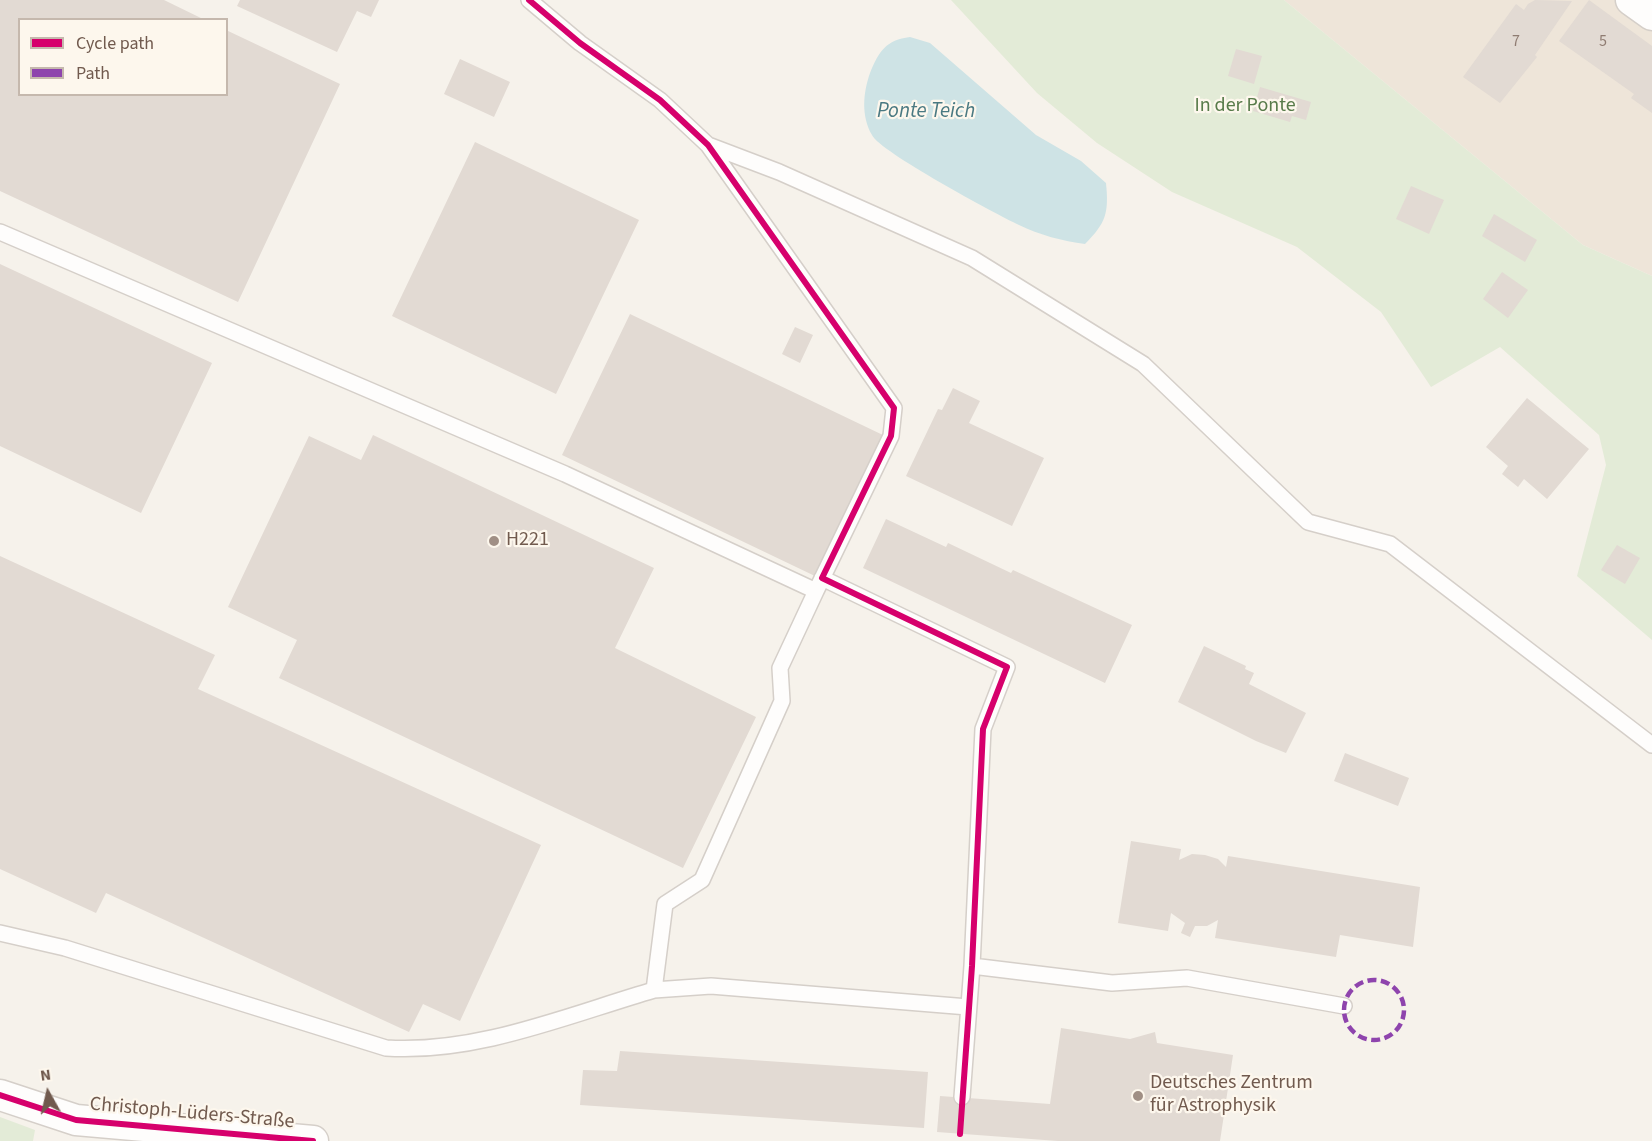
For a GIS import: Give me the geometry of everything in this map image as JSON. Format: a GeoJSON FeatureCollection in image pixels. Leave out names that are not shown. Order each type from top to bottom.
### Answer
{"type":"FeatureCollection","features":[{"type":"Feature","properties":{"kind":"street"},"geometry":{"type":"LineString","coordinates":[[1630,0],[1652,15]]}},
{"type":"Feature","properties":{"kind":"street","name":"Christoph-Lüders-Straße"},"geometry":{"type":"LineString","coordinates":[[0,1095],[67,1131],[313,1141]]}},
{"type":"Feature","properties":{"kind":"lane"},"geometry":{"type":"LineString","coordinates":[[529,0],[580,43],[660,100],[708,145],[894,408],[891,436],[780,668],[782,701],[702,880],[665,904],[654,990]]}},
{"type":"Feature","properties":{"kind":"lane"},"geometry":{"type":"LineString","coordinates":[[708,145],[779,171],[972,258],[1133,357],[1151,371],[1308,522],[1390,544],[1652,745]]}},
{"type":"Feature","properties":{"kind":"lane"},"geometry":{"type":"LineString","coordinates":[[0,232],[565,474],[1007,667],[983,729],[972,966],[963,1097]]}},
{"type":"Feature","properties":{"kind":"lane"},"geometry":{"type":"LineString","coordinates":[[0,933],[65,948],[386,1048],[439,1049],[472,1044],[654,990],[711,986],[968,1007]]}},
{"type":"Feature","properties":{"kind":"lane"},"geometry":{"type":"LineString","coordinates":[[972,966],[1112,982],[1187,978],[1344,1006]]}},
{"type":"Feature","properties":{"kind":"shaded area"},"geometry":{"type":"Polygon","coordinates":[[[1284,0],[1652,0],[1652,276],[1583,245],[1284,0]]]}},
{"type":"Feature","properties":{"kind":"green space","name":"In der Ponte"},"geometry":{"type":"Polygon","coordinates":[[[951,0],[1284,0],[1583,245],[1652,276],[1652,640],[1577,576],[1606,465],[1599,435],[1500,347],[1431,387],[1381,312],[1297,247],[1172,192],[1097,143],[1037,93],[951,0]]]}},
{"type":"Feature","properties":{"kind":"green space"},"geometry":{"type":"Polygon","coordinates":[[[0,1117],[35,1130],[33,1141],[0,1141],[0,1117]]]}},
{"type":"Feature","properties":{"kind":"water","name":"Ponte Teich"},"geometry":{"type":"Polygon","coordinates":[[[910,37],[930,43],[1036,135],[1081,161],[1106,183],[1107,202],[1102,223],[1085,244],[1043,235],[1006,219],[895,155],[872,135],[868,128],[864,104],[870,73],[884,48],[895,41],[910,37]]]}},
{"type":"Feature","properties":{"kind":"building"},"geometry":{"type":"Polygon","coordinates":[[[0,0],[164,0],[201,18],[18,18],[18,96],[228,96],[228,31],[340,84],[238,302],[0,191],[0,0]]]}},
{"type":"Feature","properties":{"kind":"building"},"geometry":{"type":"Polygon","coordinates":[[[240,0],[379,0],[371,17],[357,11],[337,52],[237,6],[240,0]]]}},
{"type":"Feature","properties":{"kind":"building"},"geometry":{"type":"Polygon","coordinates":[[[1535,0],[1572,1],[1535,55],[1537,57],[1500,103],[1463,77],[1516,4],[1524,10],[1535,0]]]}},
{"type":"Feature","properties":{"kind":"building"},"geometry":{"type":"Polygon","coordinates":[[[1589,0],[1652,46],[1652,113],[1631,98],[1634,94],[1559,41],[1589,0]]]}},
{"type":"Feature","properties":{"kind":"building"},"geometry":{"type":"Polygon","coordinates":[[[1236,49],[1262,56],[1254,84],[1228,76],[1236,49]]]}},
{"type":"Feature","properties":{"kind":"building"},"geometry":{"type":"Polygon","coordinates":[[[460,59],[510,82],[494,117],[444,94],[460,59]]]}},
{"type":"Feature","properties":{"kind":"building"},"geometry":{"type":"Polygon","coordinates":[[[1260,87],[1311,102],[1306,120],[1292,116],[1290,122],[1253,111],[1260,87]]]}},
{"type":"Feature","properties":{"kind":"building"},"geometry":{"type":"Polygon","coordinates":[[[475,142],[639,220],[556,394],[392,316],[475,142]]]}},
{"type":"Feature","properties":{"kind":"building"},"geometry":{"type":"Polygon","coordinates":[[[1411,186],[1444,200],[1429,234],[1396,219],[1411,186]]]}},
{"type":"Feature","properties":{"kind":"building"},"geometry":{"type":"Polygon","coordinates":[[[1494,214],[1537,240],[1525,262],[1482,236],[1494,214]]]}},
{"type":"Feature","properties":{"kind":"building"},"geometry":{"type":"Polygon","coordinates":[[[0,264],[212,363],[141,513],[0,446],[0,264]]]}},
{"type":"Feature","properties":{"kind":"building"},"geometry":{"type":"Polygon","coordinates":[[[1502,272],[1528,290],[1508,318],[1483,299],[1502,272]]]}},
{"type":"Feature","properties":{"kind":"building"},"geometry":{"type":"Polygon","coordinates":[[[630,314],[885,436],[817,577],[562,455],[630,314]]]}},
{"type":"Feature","properties":{"kind":"building"},"geometry":{"type":"Polygon","coordinates":[[[795,327],[813,335],[800,363],[782,354],[795,327]]]}},
{"type":"Feature","properties":{"kind":"building"},"geometry":{"type":"Polygon","coordinates":[[[953,388],[980,401],[969,423],[1044,458],[1012,526],[906,476],[938,409],[942,410],[953,388]]]}},
{"type":"Feature","properties":{"kind":"building"},"geometry":{"type":"Polygon","coordinates":[[[1527,398],[1589,449],[1547,499],[1524,479],[1518,487],[1502,474],[1508,466],[1486,447],[1527,398]]]}},
{"type":"Feature","properties":{"kind":"building"},"geometry":{"type":"Polygon","coordinates":[[[373,435],[654,568],[615,648],[756,717],[683,868],[279,678],[297,640],[228,607],[309,436],[361,460],[373,435]]]}},
{"type":"Feature","properties":{"kind":"building"},"geometry":{"type":"Polygon","coordinates":[[[886,519],[946,547],[948,543],[1011,573],[1013,570],[1132,625],[1105,683],[863,568],[886,519]]]}},
{"type":"Feature","properties":{"kind":"building"},"geometry":{"type":"Polygon","coordinates":[[[1617,545],[1640,558],[1625,584],[1601,570],[1617,545]]]}},
{"type":"Feature","properties":{"kind":"building"},"geometry":{"type":"Polygon","coordinates":[[[0,556],[215,655],[198,689],[541,845],[460,1021],[423,1004],[409,1032],[106,893],[96,913],[0,869],[0,556]]]}},
{"type":"Feature","properties":{"kind":"building"},"geometry":{"type":"Polygon","coordinates":[[[1204,646],[1246,666],[1245,669],[1254,673],[1249,684],[1306,713],[1286,753],[1256,741],[1178,702],[1204,646]]]}},
{"type":"Feature","properties":{"kind":"building"},"geometry":{"type":"Polygon","coordinates":[[[1345,753],[1409,778],[1398,806],[1334,781],[1345,753]]]}},
{"type":"Feature","properties":{"kind":"building"},"geometry":{"type":"Polygon","coordinates":[[[1131,841],[1181,849],[1179,860],[1192,854],[1205,855],[1218,859],[1226,867],[1228,856],[1420,887],[1413,947],[1340,935],[1336,957],[1215,938],[1218,920],[1207,926],[1195,926],[1190,937],[1181,933],[1185,923],[1171,913],[1168,931],[1118,923],[1131,841]]]}},
{"type":"Feature","properties":{"kind":"building"},"geometry":{"type":"Polygon","coordinates":[[[1061,1028],[1130,1039],[1155,1032],[1157,1043],[1233,1055],[1220,1141],[1058,1141],[937,1132],[940,1096],[1050,1104],[1061,1028]]]}},
{"type":"Feature","properties":{"kind":"building"},"geometry":{"type":"Polygon","coordinates":[[[620,1051],[928,1072],[924,1128],[580,1105],[583,1070],[617,1071],[620,1051]]]}},
{"type":"Feature","properties":{"kind":"marked path"},"geometry":{"type":"LineString","coordinates":[[1374,980],[1391,985],[1399,993],[1404,1010],[1399,1027],[1391,1035],[1374,1040],[1357,1035],[1349,1027],[1344,1010],[1349,993],[1357,985],[1374,980]]}},
{"type":"Feature","properties":{"kind":"cycle path"},"geometry":{"type":"LineString","coordinates":[[529,0],[580,43],[660,100],[708,145],[894,408],[891,436],[822,578],[1007,667],[983,729],[972,966],[960,1134]]}},
{"type":"Feature","properties":{"kind":"cycle path"},"geometry":{"type":"LineString","coordinates":[[0,1095],[76,1120],[313,1141]]}},
{"type":"Feature","properties":{"kind":"place","name":"H221"},"geometry":{"type":"Point","coordinates":[494,541]}},
{"type":"Feature","properties":{"kind":"place","name":"Deutsches Zentrum für Astrophysik"},"geometry":{"type":"Point","coordinates":[1138,1096]}}]}
